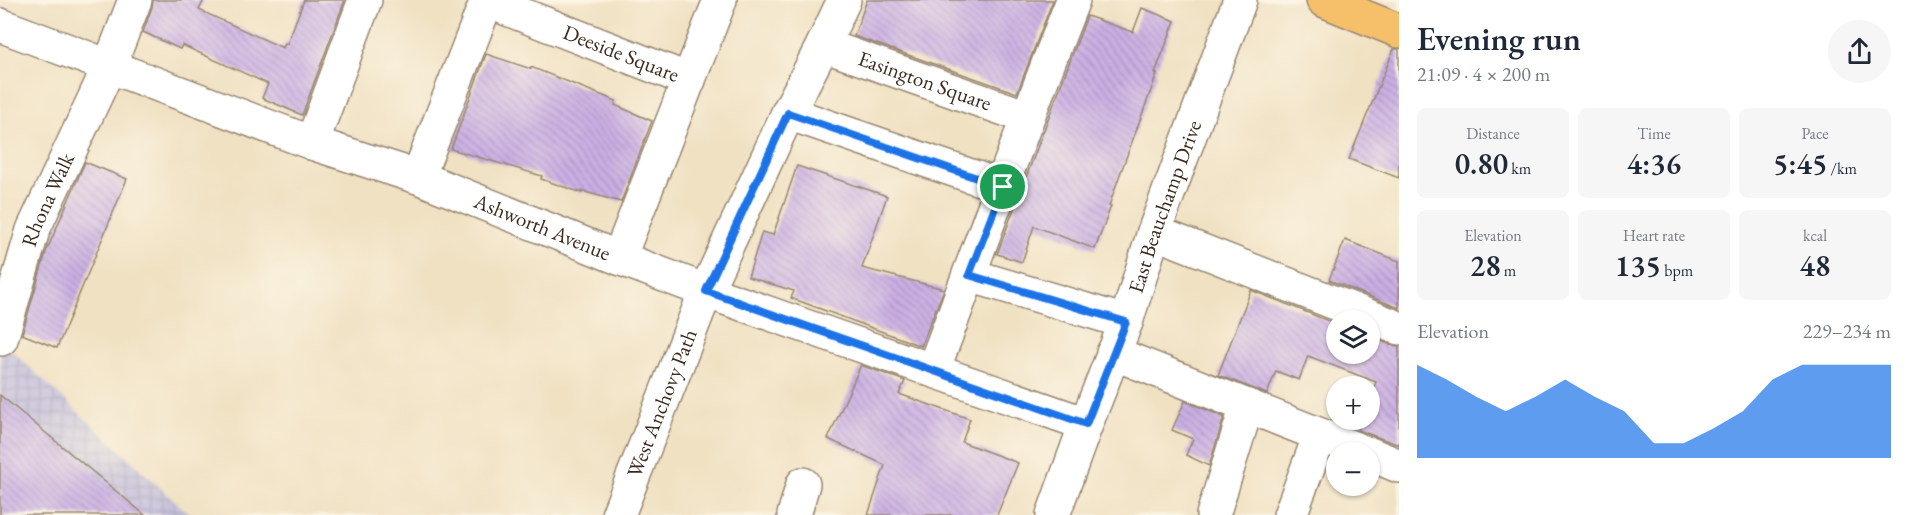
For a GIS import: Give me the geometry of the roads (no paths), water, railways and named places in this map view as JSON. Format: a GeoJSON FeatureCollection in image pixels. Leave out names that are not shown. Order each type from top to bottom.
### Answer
{"type":"FeatureCollection","features":[{"type":"Feature","properties":{"kind":"main road"},"geometry":{"type":"LineString","coordinates":[[1323,0],[1358,8],[1399,31]]}},
{"type":"Feature","properties":{"kind":"street"},"geometry":{"type":"LineString","coordinates":[[0,25],[10,0]]}},
{"type":"Feature","properties":{"kind":"street","name":"Rhona Walk"},"geometry":{"type":"LineString","coordinates":[[1,339],[33,230],[109,67],[135,0]]}},
{"type":"Feature","properties":{"kind":"street"},"geometry":{"type":"LineString","coordinates":[[312,143],[365,0]]}},
{"type":"Feature","properties":{"kind":"street","name":"Deeside Square"},"geometry":{"type":"LineString","coordinates":[[619,258],[720,0]]}},
{"type":"Feature","properties":{"kind":"street"},"geometry":{"type":"LineString","coordinates":[[706,291],[788,113],[844,0]]}},
{"type":"Feature","properties":{"kind":"street"},"geometry":{"type":"LineString","coordinates":[[933,370],[1073,0]]}},
{"type":"Feature","properties":{"kind":"street","name":"East Beauchamp Drive"},"geometry":{"type":"LineString","coordinates":[[1053,515],[1126,322],[1154,232],[1240,0]]}},
{"type":"Feature","properties":{"kind":"street","name":"Deeside Square"},"geometry":{"type":"LineString","coordinates":[[418,177],[487,1],[689,80]]}},
{"type":"Feature","properties":{"kind":"street","name":"Ashworth Avenue"},"geometry":{"type":"LineString","coordinates":[[0,25],[312,143],[418,177],[706,291],[1086,424]]}},
{"type":"Feature","properties":{"kind":"street","name":"Easington Square"},"geometry":{"type":"LineString","coordinates":[[823,45],[1027,117]]}},
{"type":"Feature","properties":{"kind":"street"},"geometry":{"type":"LineString","coordinates":[[788,113],[1003,187]]}},
{"type":"Feature","properties":{"kind":"street"},"geometry":{"type":"LineString","coordinates":[[1154,232],[1399,328]]}},
{"type":"Feature","properties":{"kind":"street"},"geometry":{"type":"LineString","coordinates":[[969,275],[1126,322]]}},
{"type":"Feature","properties":{"kind":"street","name":"West Anchovy Path"},"geometry":{"type":"LineString","coordinates":[[618,515],[706,291]]}},
{"type":"Feature","properties":{"kind":"street"},"geometry":{"type":"LineString","coordinates":[[1113,353],[1338,442]]}},
{"type":"Feature","properties":{"kind":"street"},"geometry":{"type":"LineString","coordinates":[[1213,515],[1247,406]]}},
{"type":"Feature","properties":{"kind":"street"},"geometry":{"type":"LineString","coordinates":[[1290,515],[1320,435]]}},
{"type":"Feature","properties":{"kind":"street"},"geometry":{"type":"LineString","coordinates":[[1380,459],[1399,466]]}},
{"type":"Feature","properties":{"kind":"street"},"geometry":{"type":"LineString","coordinates":[[794,515],[803,484]]}}]}
